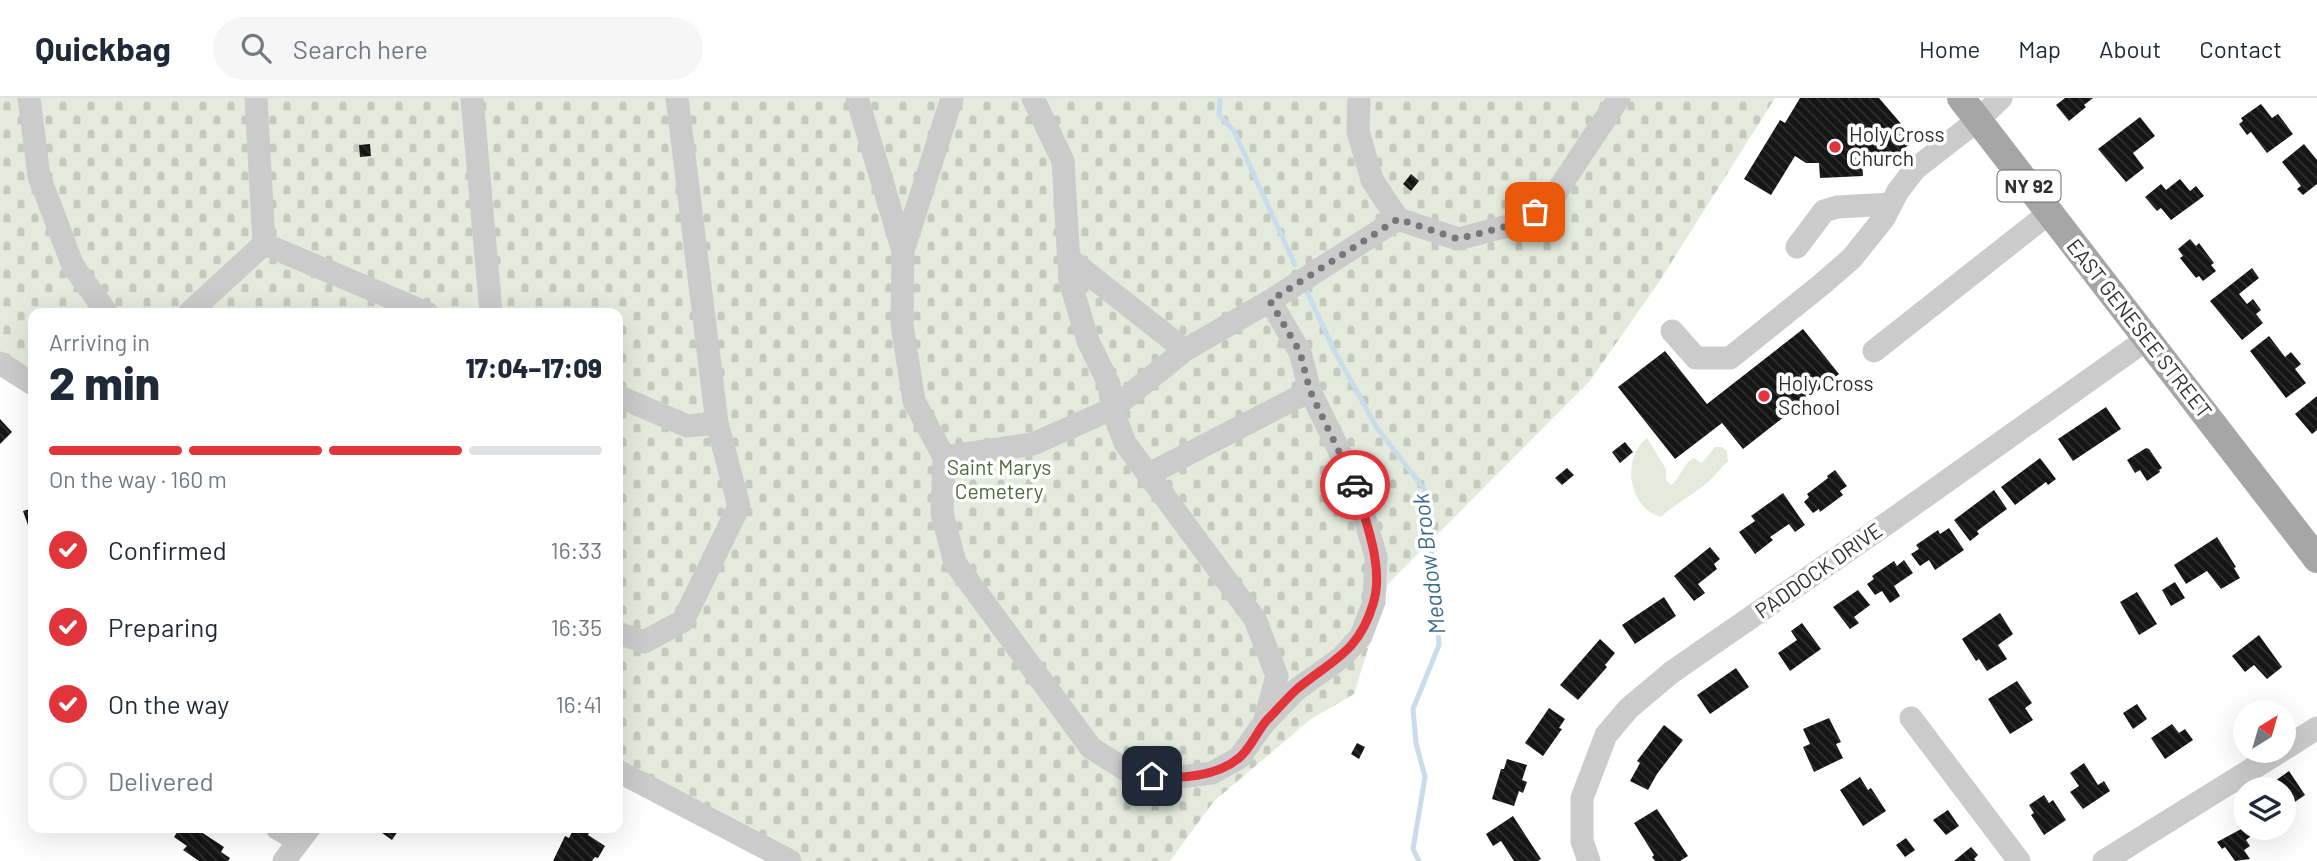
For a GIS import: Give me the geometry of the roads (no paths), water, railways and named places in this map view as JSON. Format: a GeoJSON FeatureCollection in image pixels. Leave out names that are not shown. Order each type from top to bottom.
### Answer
{"type":"FeatureCollection","features":[{"type":"Feature","properties":{"kind":"main road","name":"EAST GENESEE STREET"},"geometry":{"type":"LineString","coordinates":[[1970,109],[2147,339],[2308,535],[2317,559]]}},
{"type":"Feature","properties":{"kind":"street"},"geometry":{"type":"LineString","coordinates":[[29,98],[40,176],[73,266],[103,308]]}},
{"type":"Feature","properties":{"kind":"street"},"geometry":{"type":"LineString","coordinates":[[256,98],[264,244]]}},
{"type":"Feature","properties":{"kind":"street"},"geometry":{"type":"LineString","coordinates":[[472,98],[491,308]]}},
{"type":"Feature","properties":{"kind":"street"},"geometry":{"type":"LineString","coordinates":[[623,635],[645,642],[684,621],[739,506],[717,423],[677,98]]}},
{"type":"Feature","properties":{"kind":"street"},"geometry":{"type":"LineString","coordinates":[[857,98],[903,251]]}},
{"type":"Feature","properties":{"kind":"street"},"geometry":{"type":"LineString","coordinates":[[952,98],[903,251],[902,325],[914,401],[944,457],[942,513],[955,563],[1091,748],[1133,774],[1172,778],[1212,773],[1239,758],[1264,723],[1296,690],[1342,657],[1361,636],[1374,602],[1376,557],[1354,481],[1310,391],[1300,352],[1270,301]]}},
{"type":"Feature","properties":{"kind":"street"},"geometry":{"type":"LineString","coordinates":[[1033,98],[1063,161],[1070,281],[1088,341],[1109,383],[1112,409],[1125,443],[1255,619],[1277,676],[1264,723]]}},
{"type":"Feature","properties":{"kind":"street"},"geometry":{"type":"LineString","coordinates":[[1359,98],[1358,131],[1372,180],[1398,219],[1458,239],[1519,223],[1550,202],[1619,98]]}},
{"type":"Feature","properties":{"kind":"street"},"geometry":{"type":"LineString","coordinates":[[1672,331],[1696,358],[1730,358],[1852,258],[1884,218],[1915,169],[1970,109],[2001,98]]}},
{"type":"Feature","properties":{"kind":"street"},"geometry":{"type":"LineString","coordinates":[[1797,247],[1824,211],[1837,207],[1891,204]]}},
{"type":"Feature","properties":{"kind":"street"},"geometry":{"type":"LineString","coordinates":[[1874,351],[2049,213]]}},
{"type":"Feature","properties":{"kind":"street"},"geometry":{"type":"LineString","coordinates":[[944,457],[1033,444],[1112,409],[1185,350],[1270,301],[1398,219]]}},
{"type":"Feature","properties":{"kind":"street"},"geometry":{"type":"LineString","coordinates":[[194,308],[264,244]]}},
{"type":"Feature","properties":{"kind":"street"},"geometry":{"type":"LineString","coordinates":[[264,244],[415,308]]}},
{"type":"Feature","properties":{"kind":"street"},"geometry":{"type":"LineString","coordinates":[[1068,258],[1185,350]]}},
{"type":"Feature","properties":{"kind":"street","name":"PADDOCK DRIVE"},"geometry":{"type":"LineString","coordinates":[[1589,861],[1582,841],[1581,798],[1606,735],[1629,708],[1672,672],[2147,339]]}},
{"type":"Feature","properties":{"kind":"street"},"geometry":{"type":"LineString","coordinates":[[0,363],[28,381]]}},
{"type":"Feature","properties":{"kind":"street"},"geometry":{"type":"LineString","coordinates":[[1149,474],[1310,391]]}},
{"type":"Feature","properties":{"kind":"street"},"geometry":{"type":"LineString","coordinates":[[623,398],[687,426],[717,423]]}},
{"type":"Feature","properties":{"kind":"street"},"geometry":{"type":"LineString","coordinates":[[1911,718],[2019,861]]}},
{"type":"Feature","properties":{"kind":"street"},"geometry":{"type":"LineString","coordinates":[[2296,742],[2317,729]]}},
{"type":"Feature","properties":{"kind":"street"},"geometry":{"type":"LineString","coordinates":[[2104,861],[2262,763]]}},
{"type":"Feature","properties":{"kind":"street"},"geometry":{"type":"LineString","coordinates":[[623,774],[790,861]]}},
{"type":"Feature","properties":{"kind":"street"},"geometry":{"type":"LineString","coordinates":[[284,861],[304,835]]}},
{"type":"Feature","properties":{"kind":"waterway","name":"Meadow Brook"},"geometry":{"type":"LineString","coordinates":[[1220,98],[1219,115],[1234,131],[1295,265]]}},
{"type":"Feature","properties":{"kind":"waterway","name":"Meadow Brook"},"geometry":{"type":"LineString","coordinates":[[1306,290],[1334,350],[1377,428],[1425,490],[1435,575],[1439,645],[1413,709],[1416,743],[1425,777],[1413,849],[1419,861]]}},
{"type":"Feature","properties":{"kind":"place","name":"Holy Cross Church"},"geometry":{"type":"Point","coordinates":[1835,147]}},
{"type":"Feature","properties":{"kind":"place","name":"Holy Cross School"},"geometry":{"type":"Point","coordinates":[1764,396]}},
{"type":"Feature","properties":{"kind":"park label","name":"Saint Marys Cemetery"},"geometry":{"type":"Point","coordinates":[999,480]}}]}
